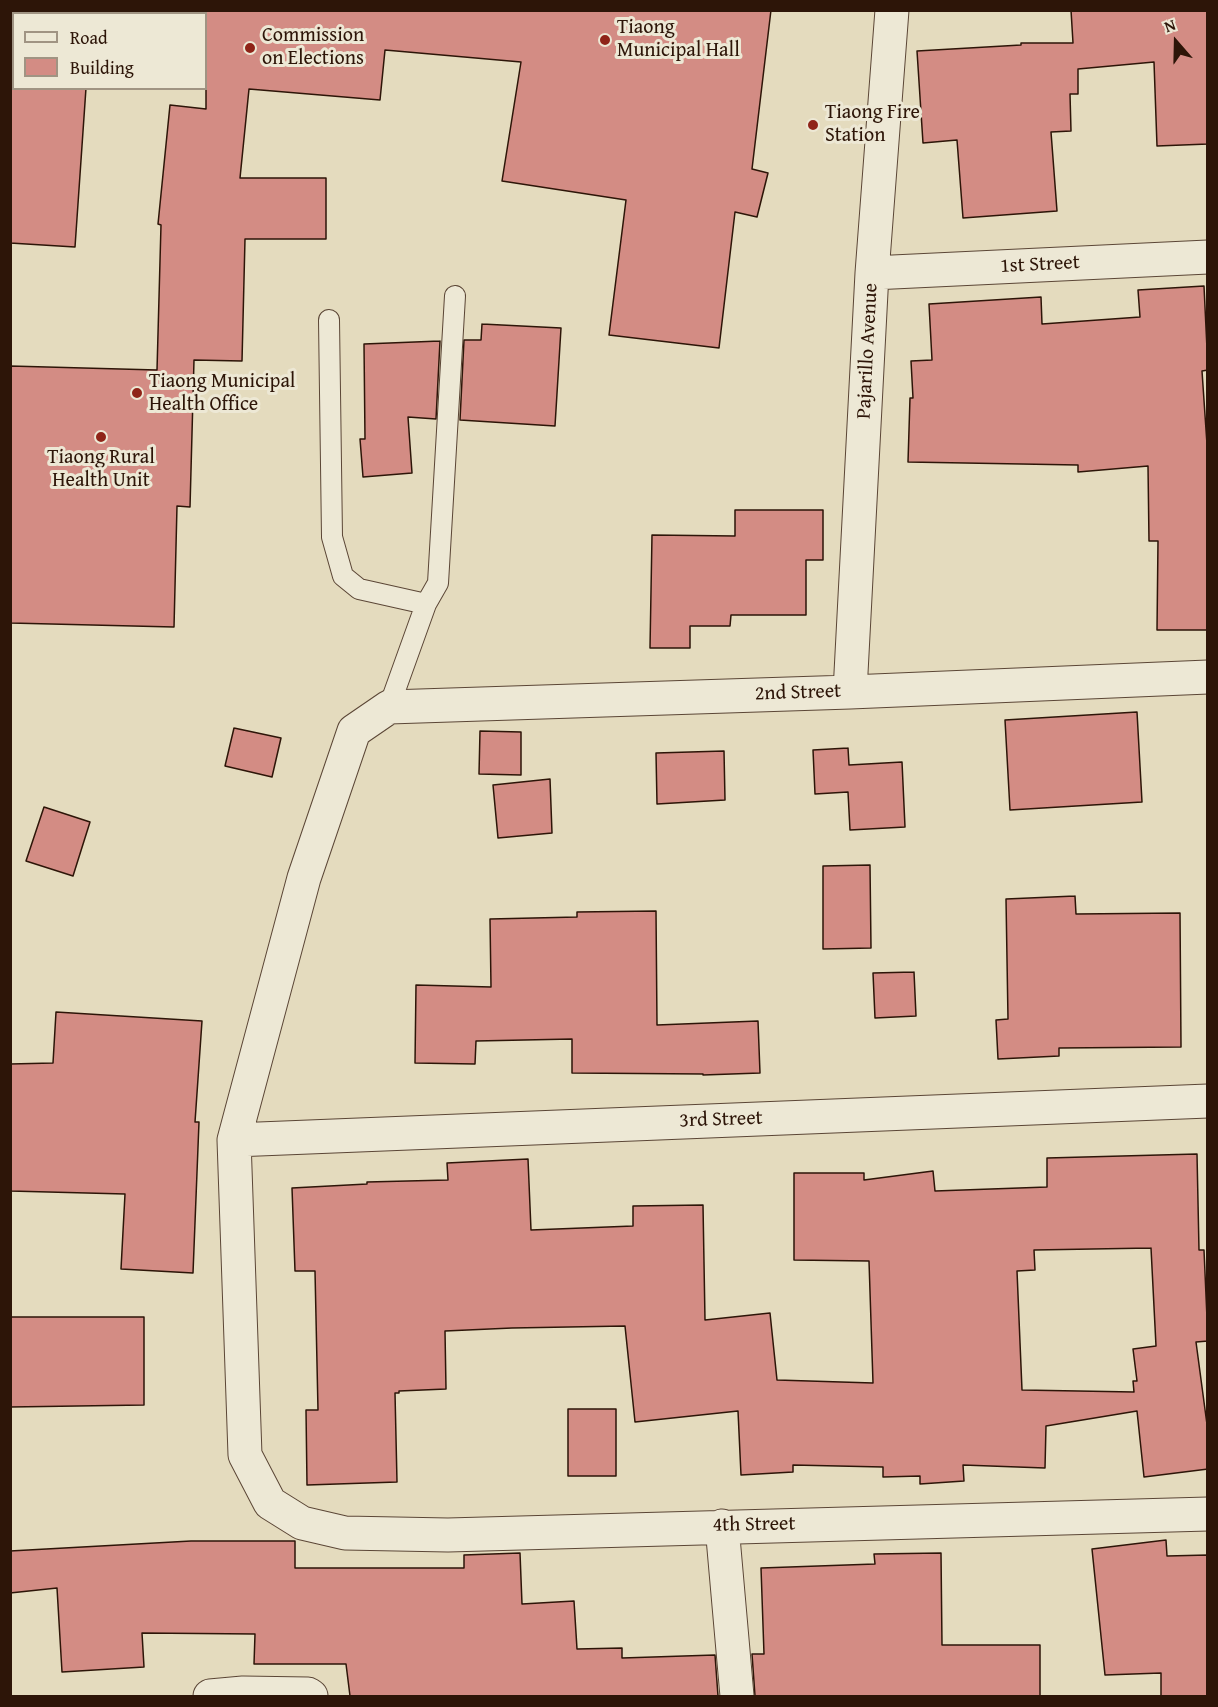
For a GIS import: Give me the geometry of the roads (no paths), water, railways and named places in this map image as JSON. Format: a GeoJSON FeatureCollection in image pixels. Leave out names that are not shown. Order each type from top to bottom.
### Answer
{"type":"FeatureCollection","features":[{"type":"Feature","properties":{"kind":"street","name":"Pajarillo Avenue"},"geometry":{"type":"LineString","coordinates":[[850,692],[872,273],[892,10]]}},
{"type":"Feature","properties":{"kind":"street","name":"1st Street"},"geometry":{"type":"LineString","coordinates":[[872,273],[1208,256]]}},
{"type":"Feature","properties":{"kind":"street","name":"2nd Street"},"geometry":{"type":"LineString","coordinates":[[389,707],[850,692],[1208,676]]}},
{"type":"Feature","properties":{"kind":"street","name":"4th Street"},"geometry":{"type":"LineString","coordinates":[[389,707],[354,731],[304,878],[234,1140],[245,1455],[270,1503],[302,1523],[345,1533],[448,1535],[1208,1514]]}},
{"type":"Feature","properties":{"kind":"street","name":"3rd Street"},"geometry":{"type":"LineString","coordinates":[[234,1140],[1208,1101]]}},
{"type":"Feature","properties":{"kind":"street"},"geometry":{"type":"LineString","coordinates":[[722,1526],[737,1696]]}},
{"type":"Feature","properties":{"kind":"street"},"geometry":{"type":"LineString","coordinates":[[210,1696],[243,1693],[308,1694],[311,1696]]}},
{"type":"Feature","properties":{"kind":"lane"},"geometry":{"type":"LineString","coordinates":[[389,707],[426,604],[438,583],[455,296]]}},
{"type":"Feature","properties":{"kind":"lane"},"geometry":{"type":"LineString","coordinates":[[329,320],[332,537],[343,576],[359,589],[426,604]]}},
{"type":"Feature","properties":{"kind":"place","name":"Tiaong Municipal Hall"},"geometry":{"type":"Point","coordinates":[605,40]}},
{"type":"Feature","properties":{"kind":"place","name":"Commission on Elections"},"geometry":{"type":"Point","coordinates":[250,48]}},
{"type":"Feature","properties":{"kind":"place","name":"Tiaong Fire Station"},"geometry":{"type":"Point","coordinates":[813,125]}},
{"type":"Feature","properties":{"kind":"place","name":"Tiaong Municipal Health Office"},"geometry":{"type":"Point","coordinates":[137,393]}},
{"type":"Feature","properties":{"kind":"place","name":"Tiaong Rural Health Unit"},"geometry":{"type":"Point","coordinates":[101,437]}}]}
